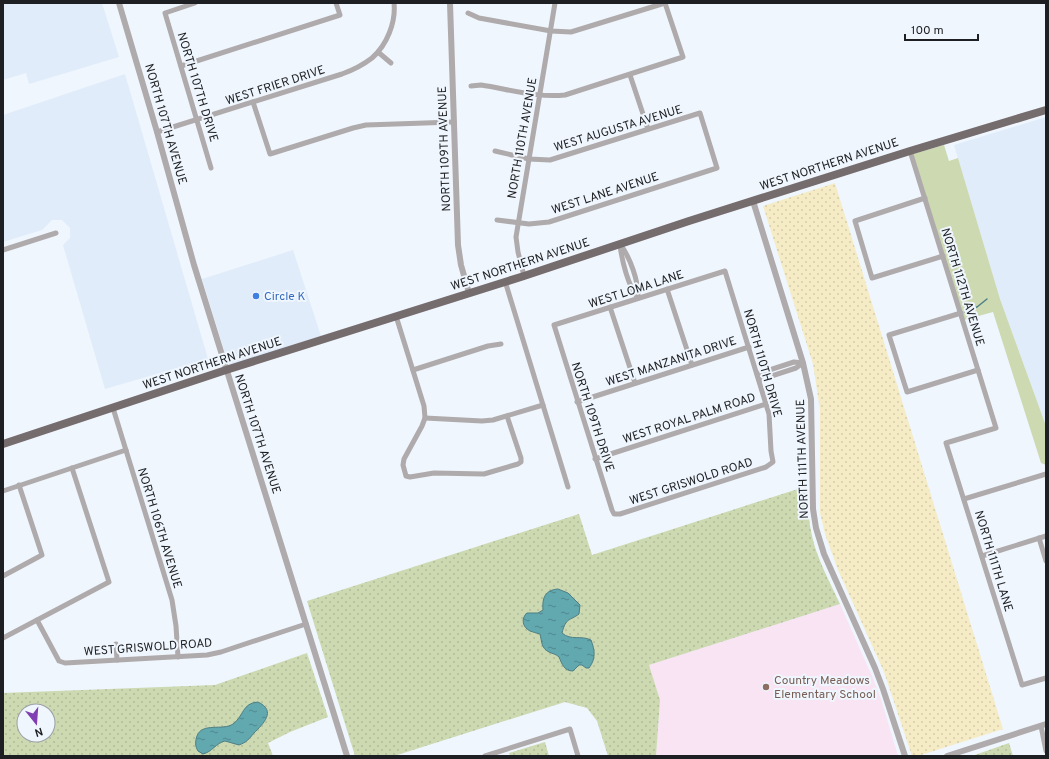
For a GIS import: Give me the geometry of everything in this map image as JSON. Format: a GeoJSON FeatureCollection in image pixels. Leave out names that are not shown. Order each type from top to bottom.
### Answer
{"type":"FeatureCollection","features":[{"type":"Feature","properties":{"kind":"main road","name":"WEST NORTHERN AVENUE"},"geometry":{"type":"LineString","coordinates":[[3,444],[226,370],[524,276],[753,201],[1046,110]]}},
{"type":"Feature","properties":{"kind":"street","name":"NORTH 107TH AVENUE"},"geometry":{"type":"LineString","coordinates":[[119,3],[189,248],[347,756]]}},
{"type":"Feature","properties":{"kind":"street","name":"NORTH 107TH DRIVE"},"geometry":{"type":"LineString","coordinates":[[195,3],[165,12],[211,168]]}},
{"type":"Feature","properties":{"kind":"street"},"geometry":{"type":"LineString","coordinates":[[181,66],[340,15],[336,3]]}},
{"type":"Feature","properties":{"kind":"street"},"geometry":{"type":"LineString","coordinates":[[391,63],[378,52],[392,26],[394,3]]}},
{"type":"Feature","properties":{"kind":"street","name":"NORTH 109TH AVENUE"},"geometry":{"type":"LineString","coordinates":[[450,3],[458,249],[460,265],[468,293]]}},
{"type":"Feature","properties":{"kind":"street","name":"NORTH 110TH AVENUE"},"geometry":{"type":"LineString","coordinates":[[524,276],[516,245],[516,237],[528,159],[556,3]]}},
{"type":"Feature","properties":{"kind":"street"},"geometry":{"type":"LineString","coordinates":[[468,14],[479,18],[564,32],[579,30],[665,3],[683,57],[565,95],[554,96],[481,85],[471,86]]}},
{"type":"Feature","properties":{"kind":"street","name":"WEST FRIER DRIVE"},"geometry":{"type":"LineString","coordinates":[[157,132],[352,70],[372,58],[378,52]]}},
{"type":"Feature","properties":{"kind":"street"},"geometry":{"type":"LineString","coordinates":[[630,74],[648,129]]}},
{"type":"Feature","properties":{"kind":"street"},"geometry":{"type":"LineString","coordinates":[[253,102],[270,154],[366,125],[454,122]]}},
{"type":"Feature","properties":{"kind":"street","name":"WEST AUGUSTA AVENUE"},"geometry":{"type":"LineString","coordinates":[[495,151],[528,159],[556,159],[700,113],[717,168]]}},
{"type":"Feature","properties":{"kind":"street","name":"NORTH 112TH AVENUE"},"geometry":{"type":"LineString","coordinates":[[910,151],[996,428],[946,443]]}},
{"type":"Feature","properties":{"kind":"street","name":"WEST LANE AVENUE"},"geometry":{"type":"LineString","coordinates":[[497,220],[530,224],[549,222],[717,168]]}},
{"type":"Feature","properties":{"kind":"street"},"geometry":{"type":"LineString","coordinates":[[925,198],[855,221],[872,278],[943,256]]}},
{"type":"Feature","properties":{"kind":"street","name":"NORTH 111TH AVENUE"},"geometry":{"type":"LineString","coordinates":[[753,201],[804,363],[811,399],[813,509],[819,539],[824,554],[875,668],[905,756]]}},
{"type":"Feature","properties":{"kind":"street"},"geometry":{"type":"LineString","coordinates":[[3,250],[56,233]]}},
{"type":"Feature","properties":{"kind":"street"},"geometry":{"type":"LineString","coordinates":[[620,244],[622,256],[633,292],[638,298]]}},
{"type":"Feature","properties":{"kind":"street","name":"WEST LOMA LANE"},"geometry":{"type":"LineString","coordinates":[[554,325],[725,271]]}},
{"type":"Feature","properties":{"kind":"street","name":"NORTH 110TH DRIVE"},"geometry":{"type":"LineString","coordinates":[[725,271],[769,414],[773,462]]}},
{"type":"Feature","properties":{"kind":"street"},"geometry":{"type":"LineString","coordinates":[[505,282],[568,487]]}},
{"type":"Feature","properties":{"kind":"street"},"geometry":{"type":"LineString","coordinates":[[667,289],[692,365]]}},
{"type":"Feature","properties":{"kind":"street"},"geometry":{"type":"LineString","coordinates":[[610,307],[635,383]]}},
{"type":"Feature","properties":{"kind":"street"},"geometry":{"type":"LineString","coordinates":[[960,313],[889,335],[907,392],[978,370]]}},
{"type":"Feature","properties":{"kind":"street"},"geometry":{"type":"LineString","coordinates":[[396,316],[424,406],[425,418],[404,459],[403,465],[406,476],[410,478],[434,473],[484,474],[518,464],[521,462],[521,458],[507,416]]}},
{"type":"Feature","properties":{"kind":"street","name":"NORTH 109TH DRIVE"},"geometry":{"type":"LineString","coordinates":[[554,325],[595,459],[614,514]]}},
{"type":"Feature","properties":{"kind":"street"},"geometry":{"type":"LineString","coordinates":[[413,370],[488,346],[501,344]]}},
{"type":"Feature","properties":{"kind":"street","name":"WEST MANZANITA DRIVE"},"geometry":{"type":"LineString","coordinates":[[577,402],[749,347]]}},
{"type":"Feature","properties":{"kind":"street"},"geometry":{"type":"LineString","coordinates":[[758,377],[794,362],[804,363]]}},
{"type":"Feature","properties":{"kind":"street","name":"WEST ROYAL PALM ROAD"},"geometry":{"type":"LineString","coordinates":[[595,459],[766,404]]}},
{"type":"Feature","properties":{"kind":"street"},"geometry":{"type":"LineString","coordinates":[[425,418],[482,421],[493,420],[543,405]]}},
{"type":"Feature","properties":{"kind":"street","name":"NORTH 106TH AVENUE"},"geometry":{"type":"LineString","coordinates":[[113,408],[172,600],[176,626],[178,657]]}},
{"type":"Feature","properties":{"kind":"street","name":"NORTH 111TH LANE"},"geometry":{"type":"LineString","coordinates":[[946,443],[1022,686],[1046,678]]}},
{"type":"Feature","properties":{"kind":"street"},"geometry":{"type":"LineString","coordinates":[[3,490],[126,450]]}},
{"type":"Feature","properties":{"kind":"street","name":"WEST GRISWOLD ROAD"},"geometry":{"type":"LineString","coordinates":[[614,514],[620,514],[766,467],[773,462]]}},
{"type":"Feature","properties":{"kind":"street"},"geometry":{"type":"LineString","coordinates":[[3,638],[109,582],[72,468]]}},
{"type":"Feature","properties":{"kind":"street"},"geometry":{"type":"LineString","coordinates":[[964,499],[1046,474]]}},
{"type":"Feature","properties":{"kind":"street"},"geometry":{"type":"LineString","coordinates":[[3,576],[42,555],[20,485]]}},
{"type":"Feature","properties":{"kind":"street"},"geometry":{"type":"LineString","coordinates":[[982,556],[1046,536]]}},
{"type":"Feature","properties":{"kind":"street"},"geometry":{"type":"LineString","coordinates":[[1039,538],[1046,561]]}},
{"type":"Feature","properties":{"kind":"street","name":"WEST GRISWOLD ROAD"},"geometry":{"type":"LineString","coordinates":[[37,620],[59,661],[64,663],[207,655],[306,624]]}},
{"type":"Feature","properties":{"kind":"street"},"geometry":{"type":"LineString","coordinates":[[116,644],[117,660]]}},
{"type":"Feature","properties":{"kind":"street"},"geometry":{"type":"LineString","coordinates":[[947,756],[1044,725],[1046,751]]}},
{"type":"Feature","properties":{"kind":"street"},"geometry":{"type":"LineString","coordinates":[[485,756],[570,730],[578,756]]}},
{"type":"Feature","properties":{"kind":"shaded area"},"geometry":{"type":"Polygon","coordinates":[[[3,3],[102,3],[119,57],[29,84],[26,73],[3,80],[3,3]]]}},
{"type":"Feature","properties":{"kind":"shaded area"},"geometry":{"type":"Polygon","coordinates":[[[125,74],[208,359],[105,389],[63,245],[70,238],[70,228],[62,220],[52,220],[42,230],[3,242],[3,115],[125,74]]]}},
{"type":"Feature","properties":{"kind":"shaded area"},"geometry":{"type":"Polygon","coordinates":[[[1046,117],[1046,426],[1000,299],[954,145],[1046,117]]]}},
{"type":"Feature","properties":{"kind":"shaded area"},"geometry":{"type":"Polygon","coordinates":[[[293,250],[321,336],[229,366],[202,279],[293,250]]]}},
{"type":"Feature","properties":{"kind":"shaded area","name":"Country Meadows Elementary School"},"geometry":{"type":"Polygon","coordinates":[[[840,604],[881,699],[898,756],[656,756],[660,700],[649,665],[840,604]]]}},
{"type":"Feature","properties":{"kind":"green space"},"geometry":{"type":"Polygon","coordinates":[[[944,145],[949,161],[958,158],[1000,299],[1046,426],[1046,465],[1041,463],[993,312],[964,320],[913,154],[944,145]]]}},
{"type":"Feature","properties":{"kind":"green space"},"geometry":{"type":"Polygon","coordinates":[[[806,487],[809,520],[814,545],[840,604],[649,665],[660,700],[656,756],[608,756],[597,721],[587,708],[565,702],[394,756],[355,756],[307,601],[579,514],[592,555],[806,487]]]}},
{"type":"Feature","properties":{"kind":"green space"},"geometry":{"type":"Polygon","coordinates":[[[307,653],[328,717],[290,732],[268,743],[273,756],[3,756],[3,693],[215,685],[307,653]]]}},
{"type":"Feature","properties":{"kind":"green space"},"geometry":{"type":"Polygon","coordinates":[[[545,742],[549,756],[510,756],[509,753],[545,742]]]}},
{"type":"Feature","properties":{"kind":"green space"},"geometry":{"type":"Polygon","coordinates":[[[1009,743],[1013,756],[972,756],[1009,743]]]}},
{"type":"Feature","properties":{"kind":"sand"},"geometry":{"type":"Polygon","coordinates":[[[835,183],[1003,729],[918,756],[912,756],[884,672],[838,570],[825,534],[820,513],[820,410],[813,364],[763,206],[835,183]]]}},
{"type":"Feature","properties":{"kind":"water"},"geometry":{"type":"Polygon","coordinates":[[[558,589],[568,593],[580,605],[579,614],[565,624],[562,633],[569,637],[591,640],[594,654],[593,661],[589,668],[579,665],[573,671],[567,670],[559,657],[544,649],[540,634],[530,631],[524,625],[523,620],[525,615],[527,613],[538,613],[543,610],[545,595],[550,591],[558,589]]]}},
{"type":"Feature","properties":{"kind":"water"},"geometry":{"type":"Polygon","coordinates":[[[258,702],[267,709],[266,718],[248,740],[239,745],[225,741],[203,754],[198,751],[196,747],[197,736],[203,729],[229,726],[237,721],[246,707],[258,702]]]}},
{"type":"Feature","properties":{"kind":"waterway"},"geometry":{"type":"LineString","coordinates":[[965,312],[977,307],[987,299]]}},
{"type":"Feature","properties":{"kind":"place","name":"Circle K"},"geometry":{"type":"Point","coordinates":[256,296]}},
{"type":"Feature","properties":{"kind":"place","name":"Country Meadows Elementary School"},"geometry":{"type":"Point","coordinates":[766,687]}}]}
